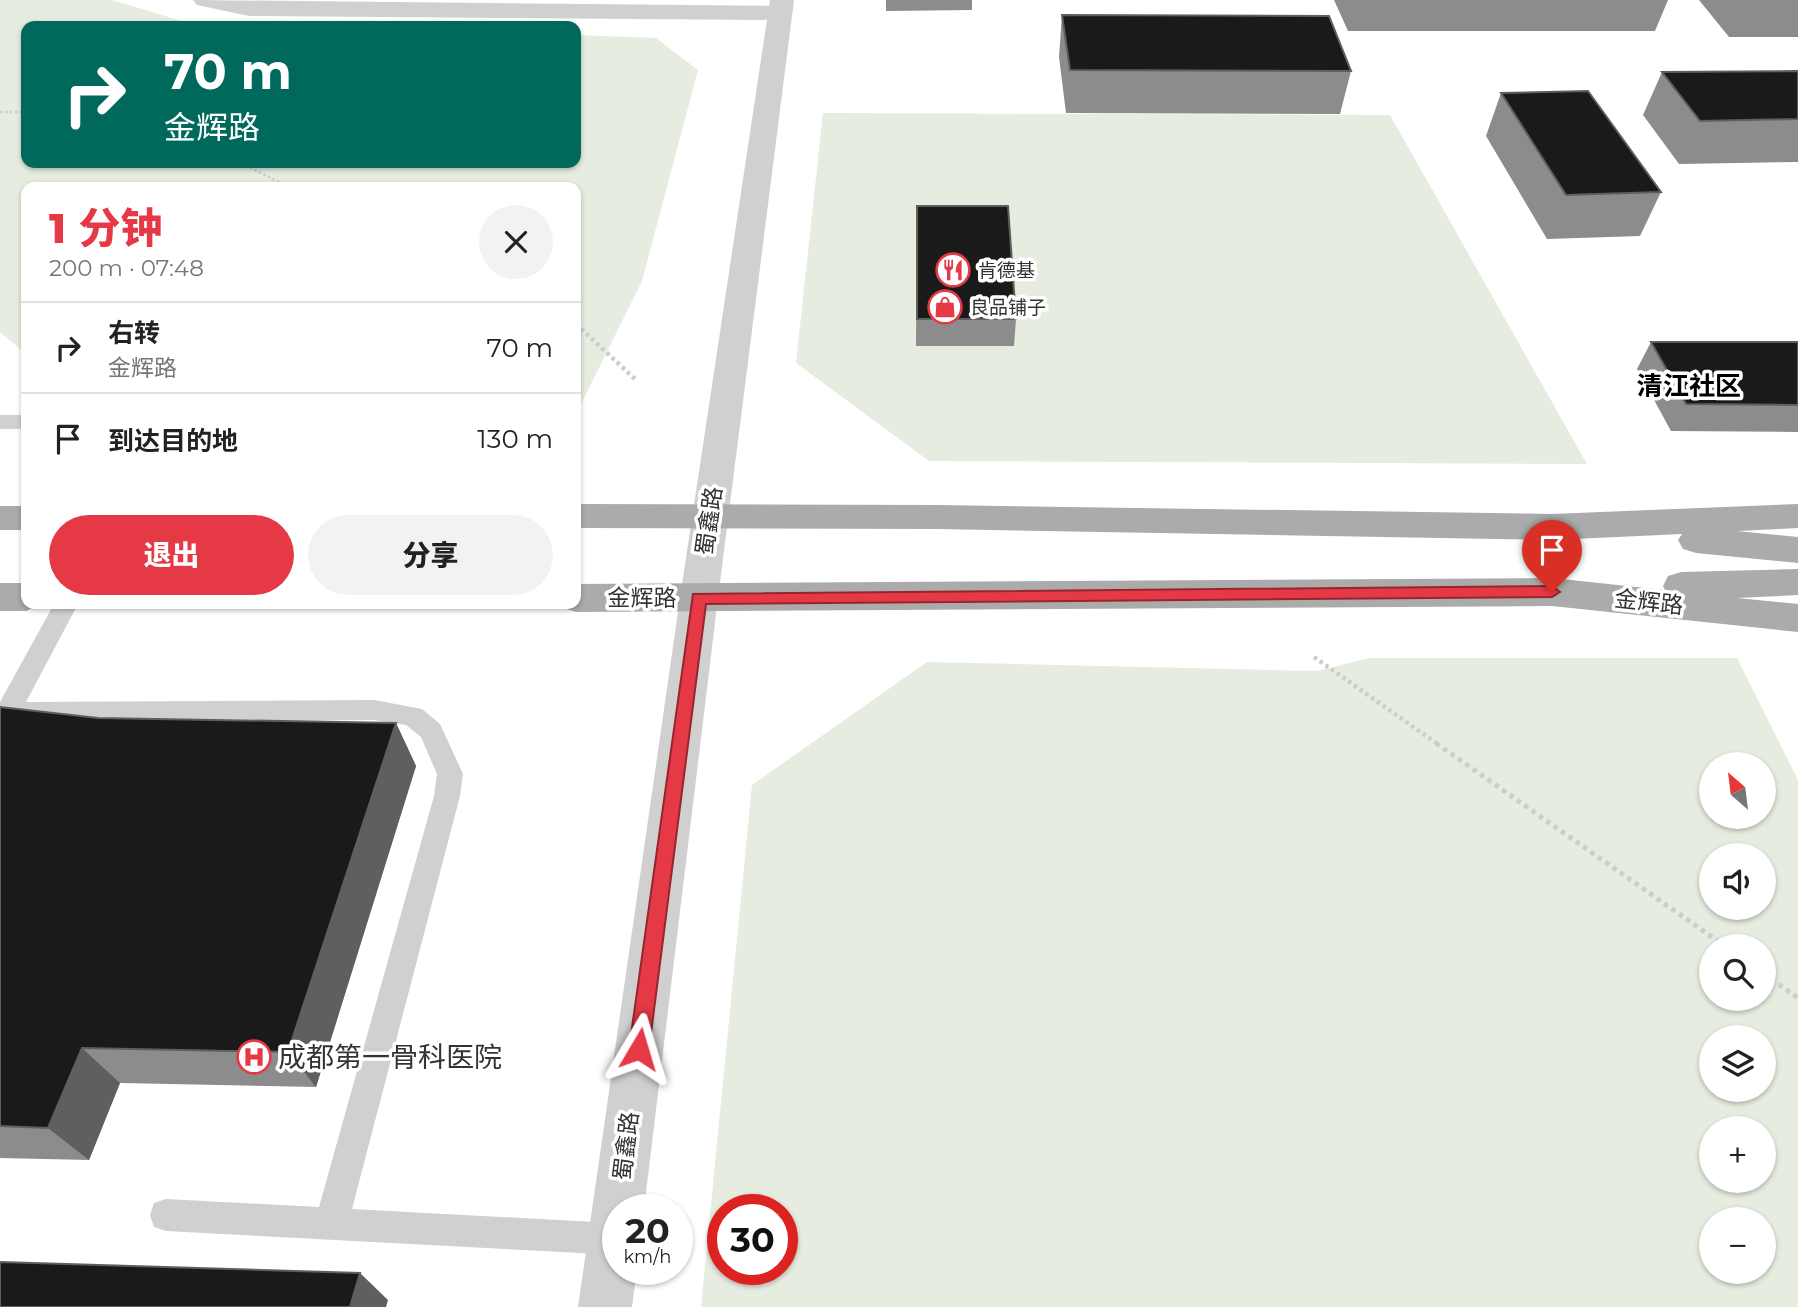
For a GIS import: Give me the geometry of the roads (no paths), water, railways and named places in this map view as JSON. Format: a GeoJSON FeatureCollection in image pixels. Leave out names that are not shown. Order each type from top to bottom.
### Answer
{"type":"FeatureCollection","features":[{"type":"Feature","properties":{"kind":"main road"},"geometry":{"type":"LineString","coordinates":[[581,516],[710,515],[1552,527],[1798,516]]}},
{"type":"Feature","properties":{"kind":"main road"},"geometry":{"type":"LineString","coordinates":[[0,518],[21,517]]}},
{"type":"Feature","properties":{"kind":"main road"},"geometry":{"type":"LineString","coordinates":[[1552,527],[1794,571]]}},
{"type":"Feature","properties":{"kind":"main road"},"geometry":{"type":"LineString","coordinates":[[1552,592],[1794,571]]}},
{"type":"Feature","properties":{"kind":"main road","name":"金辉路"},"geometry":{"type":"LineString","coordinates":[[581,598],[1552,592],[1798,618]]}},
{"type":"Feature","properties":{"kind":"street"},"geometry":{"type":"LineString","coordinates":[[205,0],[249,9],[781,6]]}},
{"type":"Feature","properties":{"kind":"street","name":"蜀鑫路"},"geometry":{"type":"LineString","coordinates":[[620,1194],[710,515],[781,6]]}},
{"type":"Feature","properties":{"kind":"street","name":"蜀鑫路"},"geometry":{"type":"LineString","coordinates":[[605,1307],[608,1285]]}},
{"type":"Feature","properties":{"kind":"lane"},"geometry":{"type":"LineString","coordinates":[[0,422],[21,422]]}},
{"type":"Feature","properties":{"kind":"lane"},"geometry":{"type":"LineString","coordinates":[[4,712],[63,609]]}},
{"type":"Feature","properties":{"kind":"lane"},"geometry":{"type":"LineString","coordinates":[[4,712],[374,710],[413,716],[431,731],[450,774],[447,796],[331,1224]]}},
{"type":"Feature","properties":{"kind":"lane"},"geometry":{"type":"LineString","coordinates":[[166,1215],[331,1224],[602,1220]]}},
{"type":"Feature","properties":{"kind":"place","name":"肯德基"},"geometry":{"type":"Point","coordinates":[953,270]}},
{"type":"Feature","properties":{"kind":"place","name":"良品铺子"},"geometry":{"type":"Point","coordinates":[945,307]}},
{"type":"Feature","properties":{"kind":"place","name":"成都第一骨科医院"},"geometry":{"type":"Point","coordinates":[254,1057]}},
{"type":"Feature","properties":{"kind":"district","name":"清江社区"},"geometry":{"type":"Point","coordinates":[1689,386]}}]}
